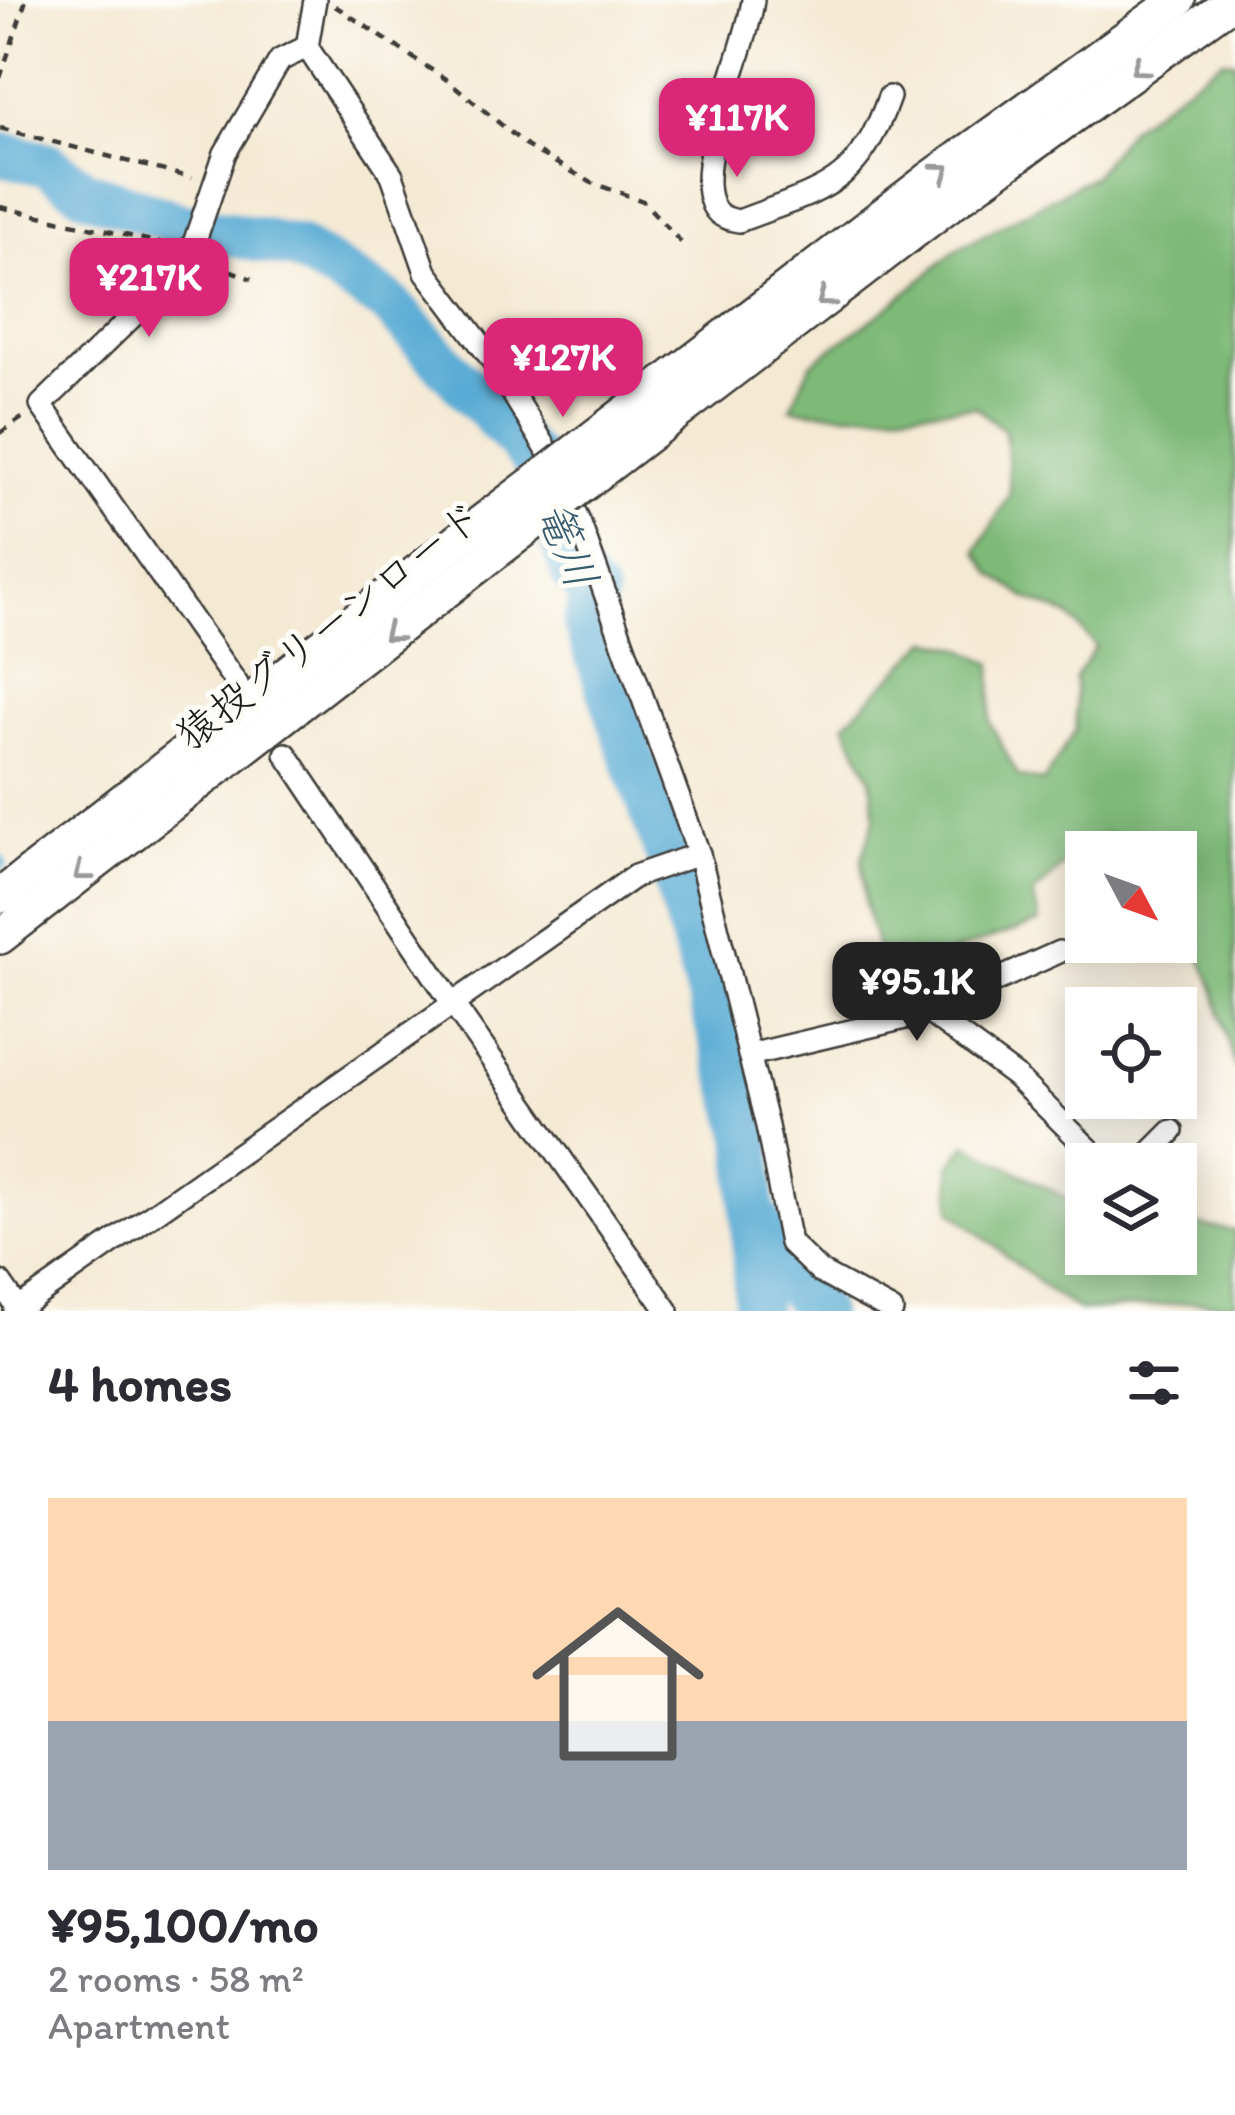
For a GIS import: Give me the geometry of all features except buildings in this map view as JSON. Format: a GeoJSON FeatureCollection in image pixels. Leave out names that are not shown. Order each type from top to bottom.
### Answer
{"type":"FeatureCollection","features":[{"type":"Feature","properties":{"kind":"main road","name":"猿投グリーンロード"},"geometry":{"type":"LineString","coordinates":[[0,896],[473,550],[591,459],[928,181],[1178,0]]}},
{"type":"Feature","properties":{"kind":"main road","name":"猿投グリーンロード"},"geometry":{"type":"LineString","coordinates":[[591,459],[1234,0]]}},
{"type":"Feature","properties":{"kind":"main road","name":"猿投グリーンロード"},"geometry":{"type":"LineString","coordinates":[[0,937],[473,550]]}},
{"type":"Feature","properties":{"kind":"street"},"geometry":{"type":"LineString","coordinates":[[315,0],[307,47],[392,175],[426,272],[490,358],[546,448],[580,524],[695,856],[749,1055],[790,1243],[820,1272],[892,1311]]}},
{"type":"Feature","properties":{"kind":"street"},"geometry":{"type":"LineString","coordinates":[[753,0],[751,21],[723,102],[707,183],[711,206],[724,219],[739,221],[832,185],[858,163],[889,97]]}},
{"type":"Feature","properties":{"kind":"street"},"geometry":{"type":"LineString","coordinates":[[238,684],[41,405],[172,278],[194,245],[225,153],[280,60],[307,47]]}},
{"type":"Feature","properties":{"kind":"street"},"geometry":{"type":"LineString","coordinates":[[286,754],[453,1004],[668,1311]]}},
{"type":"Feature","properties":{"kind":"street"},"geometry":{"type":"LineString","coordinates":[[0,1282],[18,1310],[634,876],[695,856]]}},
{"type":"Feature","properties":{"kind":"street"},"geometry":{"type":"LineString","coordinates":[[749,1055],[927,1011],[1059,952]]}},
{"type":"Feature","properties":{"kind":"street"},"geometry":{"type":"LineString","coordinates":[[927,1011],[1015,1076],[1083,1143]]}},
{"type":"Feature","properties":{"kind":"street"},"geometry":{"type":"LineString","coordinates":[[1160,1143],[1172,1131]]}},
{"type":"Feature","properties":{"kind":"path"},"geometry":{"type":"LineString","coordinates":[[0,78],[26,0]]}},
{"type":"Feature","properties":{"kind":"path"},"geometry":{"type":"LineString","coordinates":[[315,0],[328,2],[450,82],[528,147],[592,183],[643,201],[687,249]]}},
{"type":"Feature","properties":{"kind":"path"},"geometry":{"type":"LineString","coordinates":[[0,128],[212,183]]}},
{"type":"Feature","properties":{"kind":"path"},"geometry":{"type":"LineString","coordinates":[[0,207],[194,245],[252,279]]}},
{"type":"Feature","properties":{"kind":"green space"},"geometry":{"type":"Polygon","coordinates":[[[1222,60],[1235,61],[1235,1069],[1214,989],[1197,948],[1197,831],[1065,831],[1065,864],[1033,895],[1040,922],[942,958],[919,976],[902,1010],[888,1021],[875,1005],[882,967],[865,904],[862,858],[875,818],[871,778],[845,723],[929,640],[962,648],[993,664],[990,722],[1018,776],[1043,782],[1076,729],[1075,678],[1096,646],[1069,616],[1026,598],[992,574],[977,551],[1010,494],[1005,431],[976,407],[860,413],[791,408],[810,364],[956,250],[1093,176],[1131,126],[1222,60]]]}},
{"type":"Feature","properties":{"kind":"green space"},"geometry":{"type":"Polygon","coordinates":[[[967,1144],[1065,1198],[1065,1275],[1197,1275],[1197,1225],[1235,1231],[1235,1304],[1198,1302],[1080,1311],[952,1211],[950,1165],[967,1144]]]}},
{"type":"Feature","properties":{"kind":"waterway","name":"篭川"},"geometry":{"type":"LineString","coordinates":[[0,154],[47,164],[84,191],[179,224],[297,248],[387,302],[537,463],[573,573],[595,596],[585,622],[670,863],[750,1138],[756,1311]]}},
{"type":"Feature","properties":{"kind":"waterway"},"geometry":{"type":"LineString","coordinates":[[0,858],[4,864],[0,867]]}},
{"type":"Feature","properties":{"kind":"waterway"},"geometry":{"type":"LineString","coordinates":[[760,1222],[781,1272],[818,1311]]}}]}
